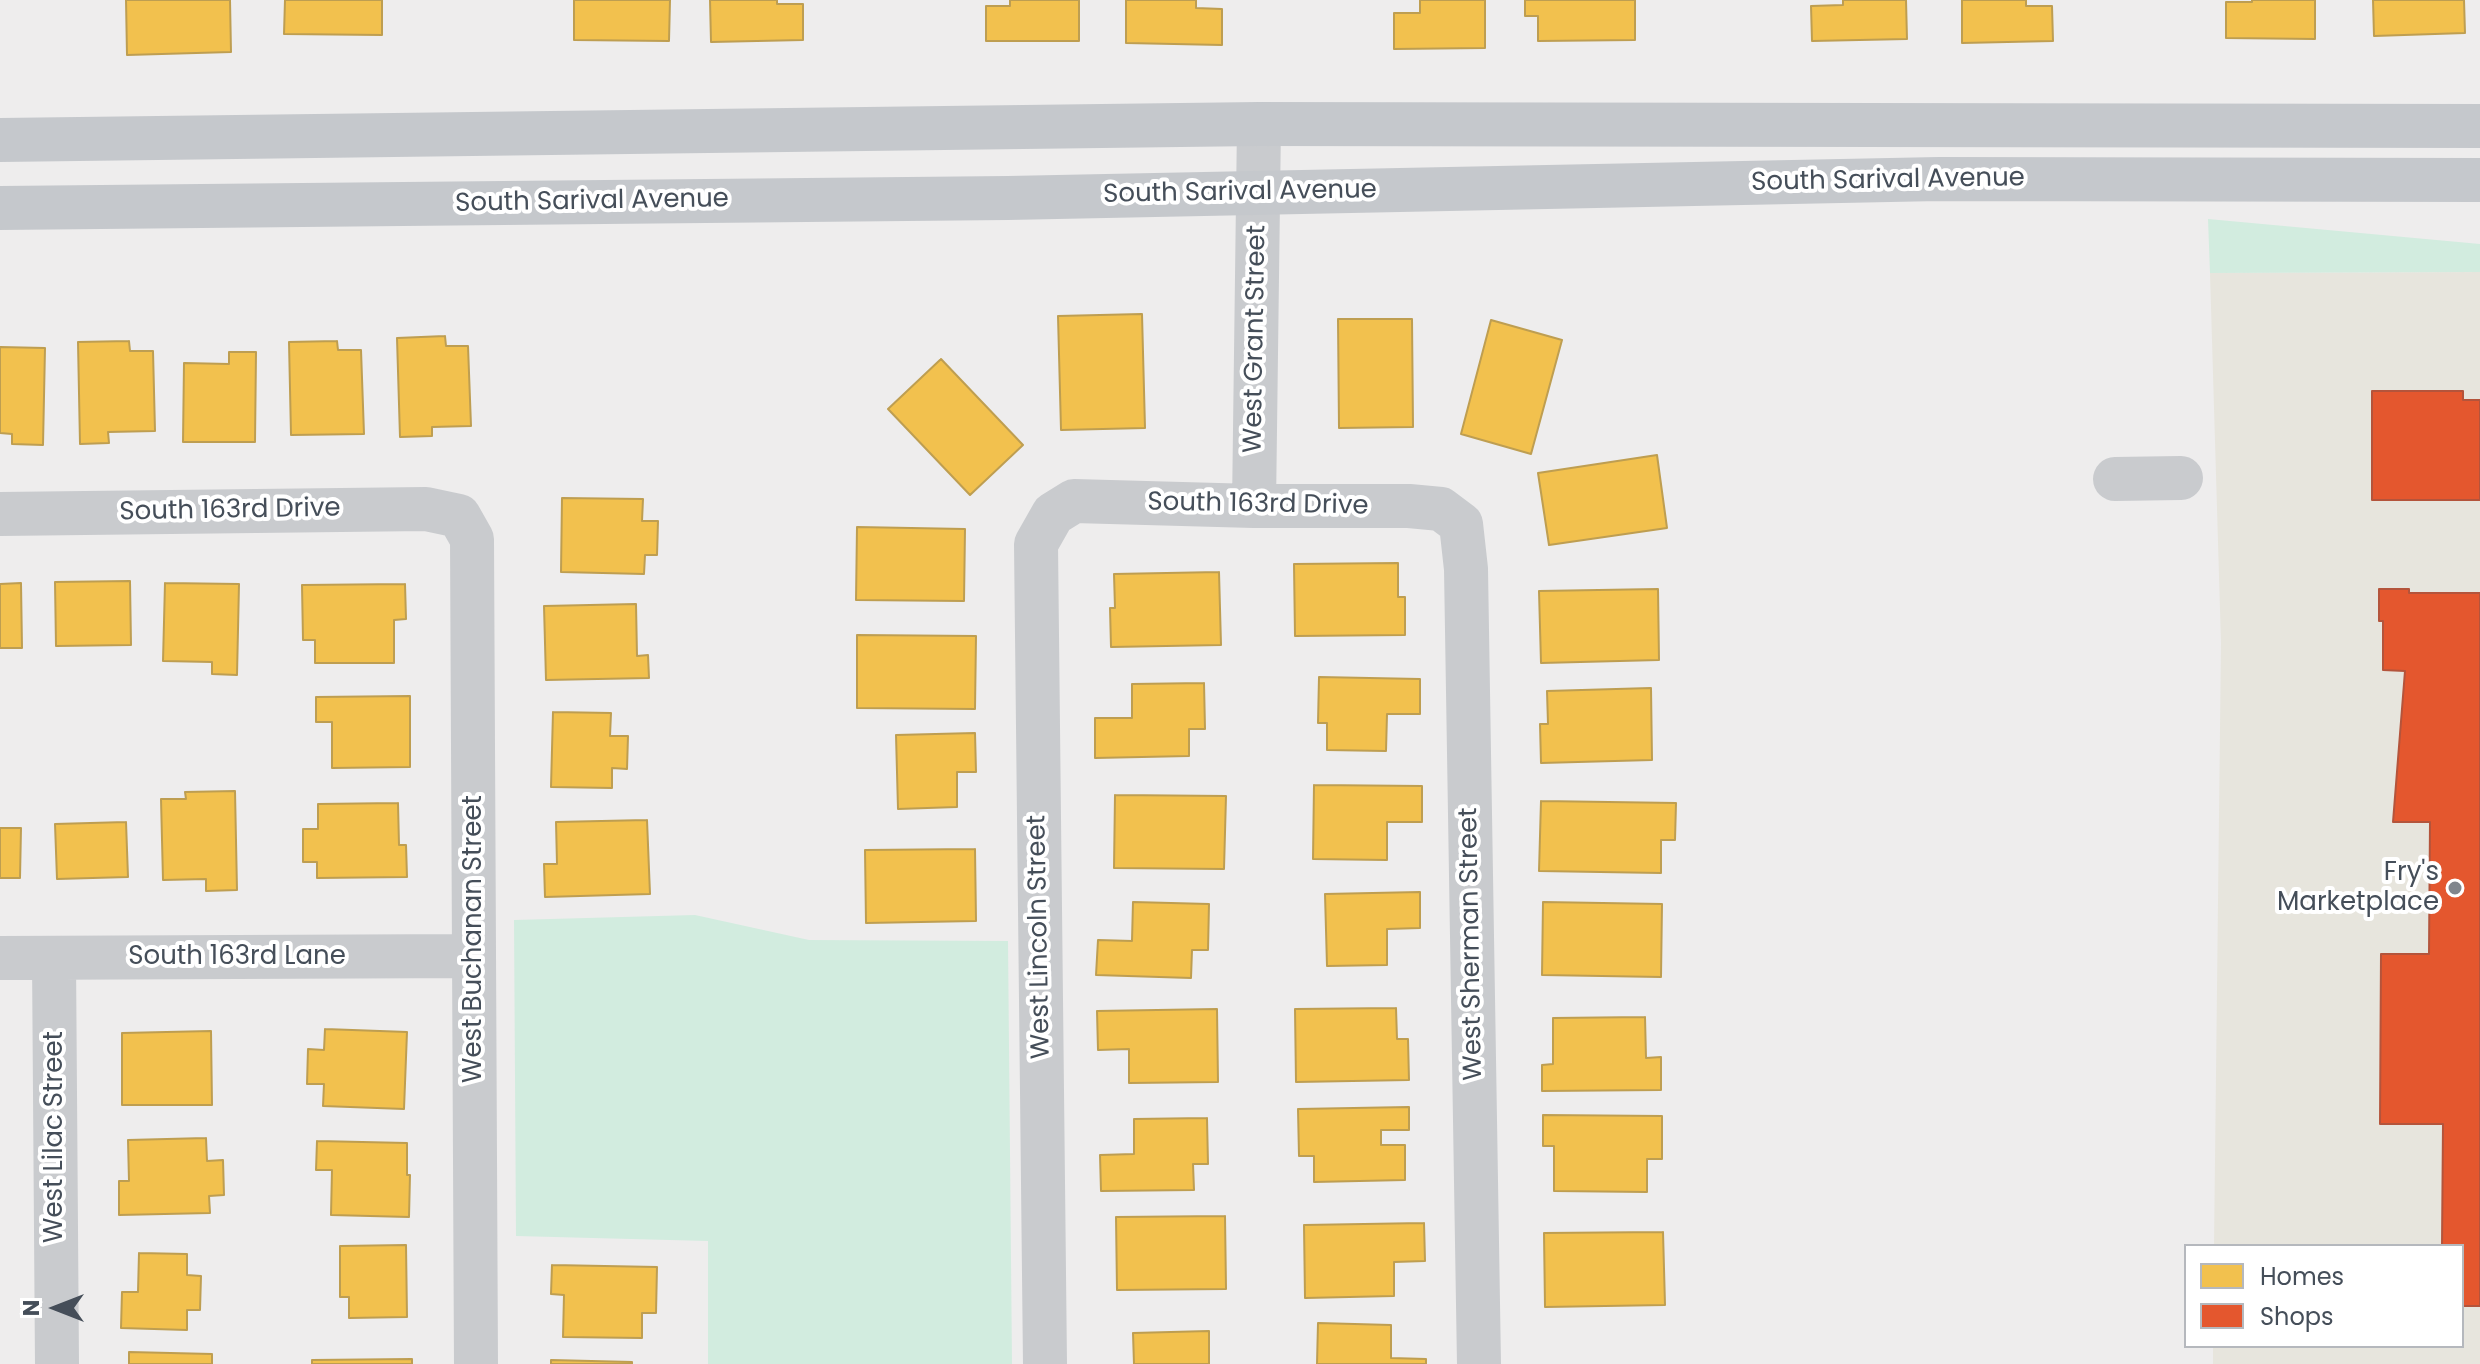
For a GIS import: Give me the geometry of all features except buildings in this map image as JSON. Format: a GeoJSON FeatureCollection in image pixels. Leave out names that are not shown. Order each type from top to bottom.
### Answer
{"type":"FeatureCollection","features":[{"type":"Feature","properties":{"kind":"main road","name":"South Sarival Avenue"},"geometry":{"type":"LineString","coordinates":[[0,140],[1259,124],[2480,126]]}},
{"type":"Feature","properties":{"kind":"main road"},"geometry":{"type":"LineString","coordinates":[[2338,178],[2339,127]]}},
{"type":"Feature","properties":{"kind":"main road","name":"South Sarival Avenue"},"geometry":{"type":"LineString","coordinates":[[0,208],[1008,198],[1939,179],[2480,180]]}},
{"type":"Feature","properties":{"kind":"street","name":"West Grant Street"},"geometry":{"type":"LineString","coordinates":[[1254,506],[1259,124]]}},
{"type":"Feature","properties":{"kind":"street"},"geometry":{"type":"LineString","coordinates":[[2115,479],[2181,478]]}},
{"type":"Feature","properties":{"kind":"street","name":"South 163rd Drive"},"geometry":{"type":"LineString","coordinates":[[1053,514],[1074,501],[1409,506],[1441,509],[1461,524]]}},
{"type":"Feature","properties":{"kind":"street","name":"South 163rd Drive"},"geometry":{"type":"LineString","coordinates":[[0,514],[426,509],[459,516]]}},
{"type":"Feature","properties":{"kind":"street","name":"West Lincoln Street"},"geometry":{"type":"LineString","coordinates":[[1045,1364],[1036,544],[1053,514]]}},
{"type":"Feature","properties":{"kind":"street","name":"West Buchanan Street"},"geometry":{"type":"LineString","coordinates":[[459,516],[472,539],[476,1364]]}},
{"type":"Feature","properties":{"kind":"street","name":"West Sherman Street"},"geometry":{"type":"LineString","coordinates":[[1461,524],[1466,569],[1479,1364]]}},
{"type":"Feature","properties":{"kind":"street","name":"South 163rd Lane"},"geometry":{"type":"LineString","coordinates":[[0,958],[474,956]]}},
{"type":"Feature","properties":{"kind":"street","name":"West Lilac Street"},"geometry":{"type":"LineString","coordinates":[[54,958],[57,1364]]}},
{"type":"Feature","properties":{"kind":"shaded area"},"geometry":{"type":"Polygon","coordinates":[[[2480,272],[2480,1364],[2213,1364],[2213,1348],[2464,1348],[2464,1244],[2214,1244],[2221,643],[2210,273],[2480,272]]]}},
{"type":"Feature","properties":{"kind":"green space"},"geometry":{"type":"Polygon","coordinates":[[[2208,219],[2480,244],[2480,272],[2210,273],[2208,219]]]}},
{"type":"Feature","properties":{"kind":"green space"},"geometry":{"type":"Polygon","coordinates":[[[695,915],[809,940],[1008,941],[1012,1364],[708,1364],[708,1241],[516,1236],[514,920],[695,915]]]}},
{"type":"Feature","properties":{"kind":"place","name":"Fry's Marketplace"},"geometry":{"type":"Point","coordinates":[2455,888]}}]}
